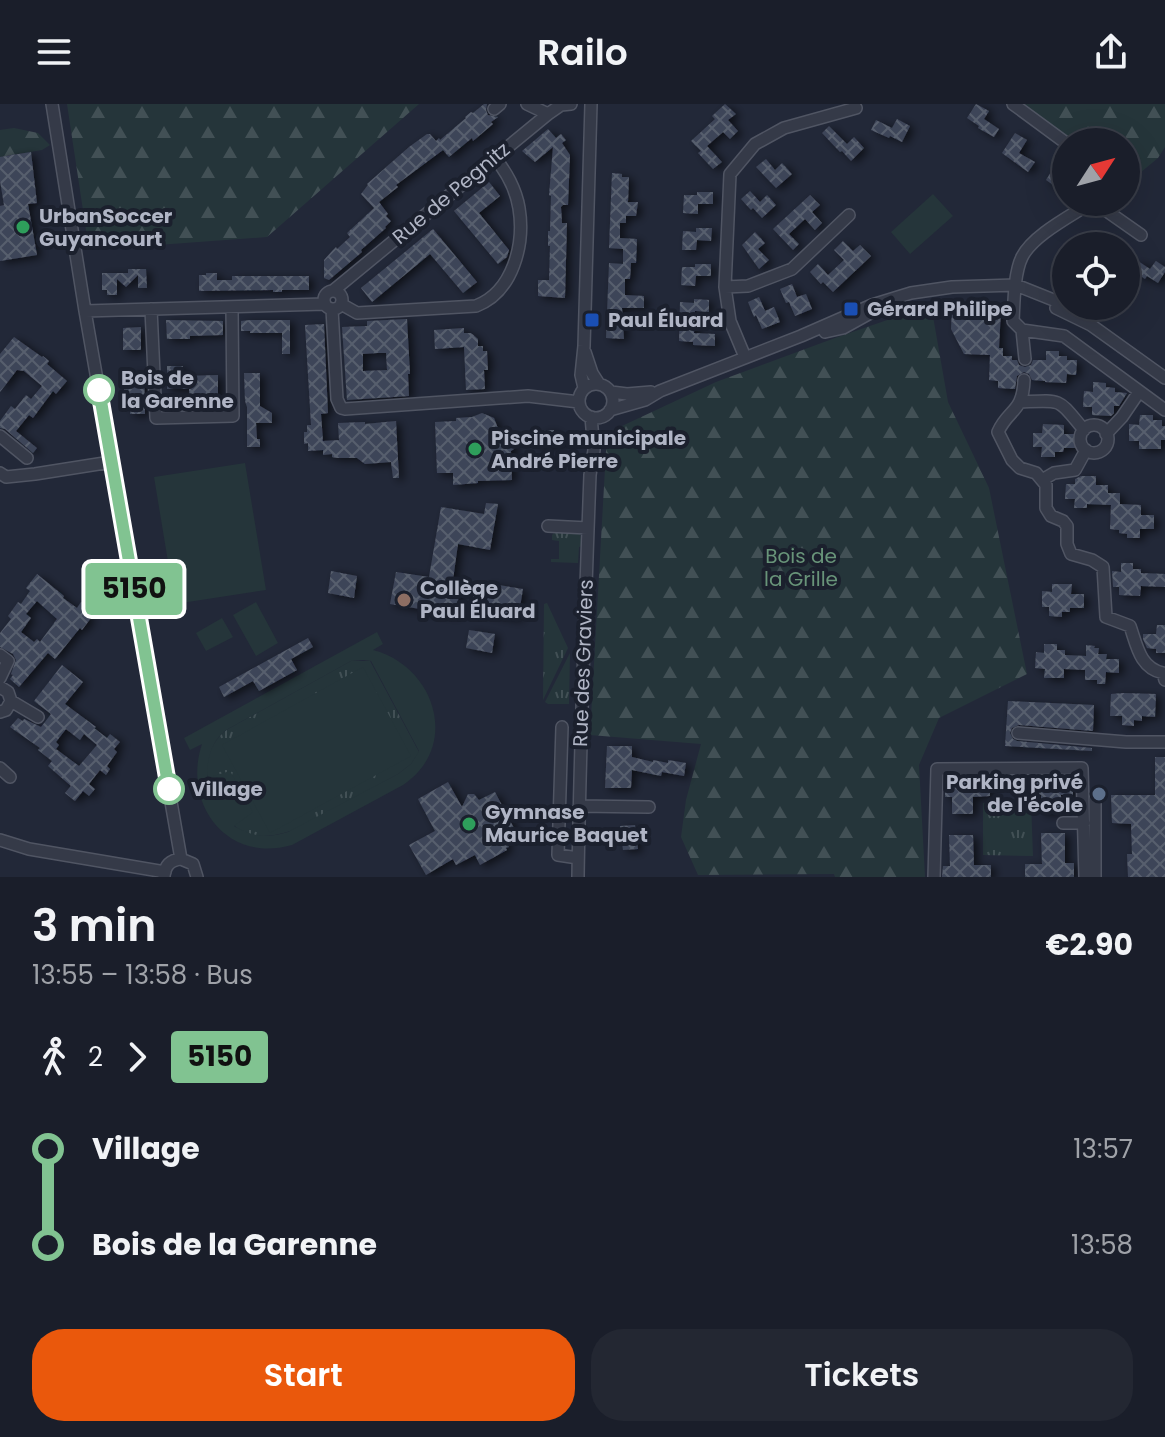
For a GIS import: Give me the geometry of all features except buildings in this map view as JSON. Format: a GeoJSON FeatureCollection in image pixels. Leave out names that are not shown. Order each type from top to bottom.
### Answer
{"type":"FeatureCollection","features":[{"type":"Feature","properties":{"kind":"street"},"geometry":{"type":"LineString","coordinates":[[52,104],[181,859]]}},
{"type":"Feature","properties":{"kind":"street"},"geometry":{"type":"LineString","coordinates":[[527,104],[548,114]]}},
{"type":"Feature","properties":{"kind":"street","name":"Rue de Pegnitz"},"geometry":{"type":"LineString","coordinates":[[333,305],[341,295],[334,290],[548,114],[561,105],[571,104]]}},
{"type":"Feature","properties":{"kind":"street"},"geometry":{"type":"LineString","coordinates":[[584,388],[581,375],[591,104]]}},
{"type":"Feature","properties":{"kind":"street"},"geometry":{"type":"LineString","coordinates":[[1013,104],[1052,133]]}},
{"type":"Feature","properties":{"kind":"street"},"geometry":{"type":"LineString","coordinates":[[745,357],[730,321],[725,287],[730,174],[755,144],[784,128],[856,108]]}},
{"type":"Feature","properties":{"kind":"street"},"geometry":{"type":"LineString","coordinates":[[85,311],[333,305],[357,313],[476,306],[491,299],[506,281],[516,260],[521,226],[513,189],[494,157]]}},
{"type":"Feature","properties":{"kind":"street"},"geometry":{"type":"LineString","coordinates":[[725,287],[748,286],[792,269],[849,215]]}},
{"type":"Feature","properties":{"kind":"street"},"geometry":{"type":"LineString","coordinates":[[1072,216],[1035,240],[1022,257],[1015,289],[1013,321],[1022,330],[1064,336],[1165,410]]}},
{"type":"Feature","properties":{"kind":"street"},"geometry":{"type":"LineString","coordinates":[[1113,216],[1141,235]]}},
{"type":"Feature","properties":{"kind":"street"},"geometry":{"type":"LineString","coordinates":[[49,241],[73,237]]}},
{"type":"Feature","properties":{"kind":"street"},"geometry":{"type":"LineString","coordinates":[[607,413],[613,398],[611,392],[599,384],[584,388],[580,394],[581,409],[598,418],[801,336],[843,328],[892,300],[911,293],[987,286],[1015,289],[1052,301]]}},
{"type":"Feature","properties":{"kind":"street"},"geometry":{"type":"LineString","coordinates":[[1015,289],[1091,325],[1165,378]]}},
{"type":"Feature","properties":{"kind":"street"},"geometry":{"type":"LineString","coordinates":[[333,305],[337,399],[341,408],[528,396],[579,402]]}},
{"type":"Feature","properties":{"kind":"street"},"geometry":{"type":"LineString","coordinates":[[151,309],[156,418],[233,416],[232,307]]}},
{"type":"Feature","properties":{"kind":"street"},"geometry":{"type":"LineString","coordinates":[[1093,320],[1165,371]]}},
{"type":"Feature","properties":{"kind":"street"},"geometry":{"type":"LineString","coordinates":[[1022,330],[1025,359]]}},
{"type":"Feature","properties":{"kind":"street"},"geometry":{"type":"LineString","coordinates":[[584,346],[588,364],[599,384]]}},
{"type":"Feature","properties":{"kind":"street"},"geometry":{"type":"LineString","coordinates":[[1024,380],[1021,402],[998,432],[1012,460],[1020,468],[1036,473],[1046,485],[1046,508],[1051,516],[1067,526],[1067,544],[1071,554],[1103,567],[1106,617],[1130,626],[1143,662],[1154,671],[1163,673],[1165,680]]}},
{"type":"Feature","properties":{"kind":"street"},"geometry":{"type":"LineString","coordinates":[[611,392],[660,391]]}},
{"type":"Feature","properties":{"kind":"street"},"geometry":{"type":"LineString","coordinates":[[1106,434],[1139,392]]}},
{"type":"Feature","properties":{"kind":"street"},"geometry":{"type":"LineString","coordinates":[[1021,402],[1060,402],[1084,430]]}},
{"type":"Feature","properties":{"kind":"street","name":"Rue des Graviers"},"geometry":{"type":"LineString","coordinates":[[578,877],[590,475],[594,450],[607,413]]}},
{"type":"Feature","properties":{"kind":"street","name":"Rue des Graviers"},"geometry":{"type":"LineString","coordinates":[[591,417],[594,450]]}},
{"type":"Feature","properties":{"kind":"street"},"geometry":{"type":"LineString","coordinates":[[1093,426],[1106,434],[1104,449],[1094,453],[1081,445],[1084,430],[1093,426]]}},
{"type":"Feature","properties":{"kind":"street"},"geometry":{"type":"LineString","coordinates":[[0,436],[27,458]]}},
{"type":"Feature","properties":{"kind":"street"},"geometry":{"type":"LineString","coordinates":[[1042,480],[1054,473],[1075,470],[1086,450]]}},
{"type":"Feature","properties":{"kind":"street"},"geometry":{"type":"LineString","coordinates":[[0,473],[6,477],[111,462]]}},
{"type":"Feature","properties":{"kind":"street"},"geometry":{"type":"LineString","coordinates":[[548,526],[588,528]]}},
{"type":"Feature","properties":{"kind":"street"},"geometry":{"type":"LineString","coordinates":[[0,655],[8,661],[0,678]]}},
{"type":"Feature","properties":{"kind":"street"},"geometry":{"type":"LineString","coordinates":[[0,687],[8,692],[11,701],[38,717]]}},
{"type":"Feature","properties":{"kind":"street"},"geometry":{"type":"LineString","coordinates":[[0,712],[6,710],[11,701]]}},
{"type":"Feature","properties":{"kind":"street"},"geometry":{"type":"LineString","coordinates":[[562,727],[558,855],[578,858]]}},
{"type":"Feature","properties":{"kind":"street"},"geometry":{"type":"LineString","coordinates":[[1018,733],[1165,742]]}},
{"type":"Feature","properties":{"kind":"street"},"geometry":{"type":"LineString","coordinates":[[0,768],[10,777]]}},
{"type":"Feature","properties":{"kind":"street"},"geometry":{"type":"LineString","coordinates":[[934,877],[937,769],[1082,768],[1085,877]]}},
{"type":"Feature","properties":{"kind":"street"},"geometry":{"type":"LineString","coordinates":[[1095,799],[1095,877]]}},
{"type":"Feature","properties":{"kind":"street"},"geometry":{"type":"LineString","coordinates":[[579,806],[649,807]]}},
{"type":"Feature","properties":{"kind":"street"},"geometry":{"type":"LineString","coordinates":[[1063,823],[1084,823]]}},
{"type":"Feature","properties":{"kind":"street"},"geometry":{"type":"LineString","coordinates":[[0,840],[29,849],[165,874],[170,862],[181,859],[193,864],[197,877]]}},
{"type":"Feature","properties":{"kind":"green space"},"geometry":{"type":"Polygon","coordinates":[[[67,104],[419,104],[267,237],[89,250],[67,104]]]}},
{"type":"Feature","properties":{"kind":"green space"},"geometry":{"type":"Polygon","coordinates":[[[1017,104],[1165,104],[1165,147],[1158,158],[1140,173],[1140,128],[1054,128],[1017,104]]]}},
{"type":"Feature","properties":{"kind":"green space"},"geometry":{"type":"Polygon","coordinates":[[[14,128],[38,133],[50,145],[42,150],[0,157],[0,130],[14,128]]]}},
{"type":"Feature","properties":{"kind":"green space"},"geometry":{"type":"Polygon","coordinates":[[[933,194],[953,216],[910,254],[891,232],[933,194]]]}},
{"type":"Feature","properties":{"kind":"green space","name":"Bois de la Grille"},"geometry":{"type":"Polygon","coordinates":[[[931,305],[948,402],[989,488],[1027,674],[939,718],[919,765],[925,877],[698,875],[681,837],[686,800],[701,744],[590,735],[607,433],[716,382],[931,305]]]}},
{"type":"Feature","properties":{"kind":"green space"},"geometry":{"type":"Polygon","coordinates":[[[245,463],[266,590],[175,604],[154,477],[245,463]]]}},
{"type":"Feature","properties":{"kind":"green space"},"geometry":{"type":"Polygon","coordinates":[[[556,531],[580,533],[582,546],[579,547],[578,563],[551,562],[551,559],[559,559],[559,541],[552,540],[556,531]]]}},
{"type":"Feature","properties":{"kind":"green space"},"geometry":{"type":"Polygon","coordinates":[[[256,602],[278,643],[256,656],[233,615],[256,602]]]}},
{"type":"Feature","properties":{"kind":"green space"},"geometry":{"type":"Polygon","coordinates":[[[547,603],[568,648],[543,700],[544,604],[547,603]]]}},
{"type":"Feature","properties":{"kind":"green space"},"geometry":{"type":"Polygon","coordinates":[[[222,618],[233,637],[206,651],[196,633],[222,618]]]}},
{"type":"Feature","properties":{"kind":"green space"},"geometry":{"type":"Polygon","coordinates":[[[377,632],[383,644],[373,650],[394,659],[412,672],[425,689],[433,709],[435,729],[432,750],[421,769],[403,785],[292,845],[269,849],[248,846],[230,837],[215,824],[198,788],[197,766],[202,744],[190,750],[184,738],[377,632]],[[351,661],[222,733],[209,757],[207,778],[230,771],[253,812],[234,826],[260,835],[288,832],[398,774],[411,764],[419,751],[371,661],[351,661]]]}},
{"type":"Feature","properties":{"kind":"green space"},"geometry":{"type":"Polygon","coordinates":[[[570,653],[569,704],[548,704],[545,702],[570,653]]]}},
{"type":"Feature","properties":{"kind":"green space"},"geometry":{"type":"Polygon","coordinates":[[[351,661],[370,661],[419,752],[411,764],[297,829],[262,836],[239,829],[208,779],[208,758],[214,744],[228,729],[351,661]]]}},
{"type":"Feature","properties":{"kind":"green space"},"geometry":{"type":"Polygon","coordinates":[[[363,667],[411,756],[270,833],[222,745],[363,667]]]}},
{"type":"Feature","properties":{"kind":"green space"},"geometry":{"type":"Polygon","coordinates":[[[983,803],[1031,803],[1033,856],[983,855],[983,803]]]}},
{"type":"Feature","properties":{"kind":"bus line","name":"5150"},"geometry":{"type":"LineString","coordinates":[[99,390],[169,789]]}},
{"type":"Feature","properties":{"kind":"place","name":"UrbanSoccer Guyancourt"},"geometry":{"type":"Point","coordinates":[23,227]}},
{"type":"Feature","properties":{"kind":"place","name":"Gérard Philipe"},"geometry":{"type":"Point","coordinates":[851,309]}},
{"type":"Feature","properties":{"kind":"place","name":"Paul Éluard"},"geometry":{"type":"Point","coordinates":[592,320]}},
{"type":"Feature","properties":{"kind":"place","name":"Bois de la Garenne"},"geometry":{"type":"Point","coordinates":[99,390]}},
{"type":"Feature","properties":{"kind":"place","name":"Piscine municipale André Pierre"},"geometry":{"type":"Point","coordinates":[475,449]}},
{"type":"Feature","properties":{"kind":"place","name":"Collège Paul Éluard"},"geometry":{"type":"Point","coordinates":[404,600]}},
{"type":"Feature","properties":{"kind":"place","name":"Village"},"geometry":{"type":"Point","coordinates":[169,789]}},
{"type":"Feature","properties":{"kind":"place","name":"Parking privé de l'école"},"geometry":{"type":"Point","coordinates":[1099,794]}},
{"type":"Feature","properties":{"kind":"place","name":"Gymnase Maurice Baquet"},"geometry":{"type":"Point","coordinates":[469,824]}}]}
